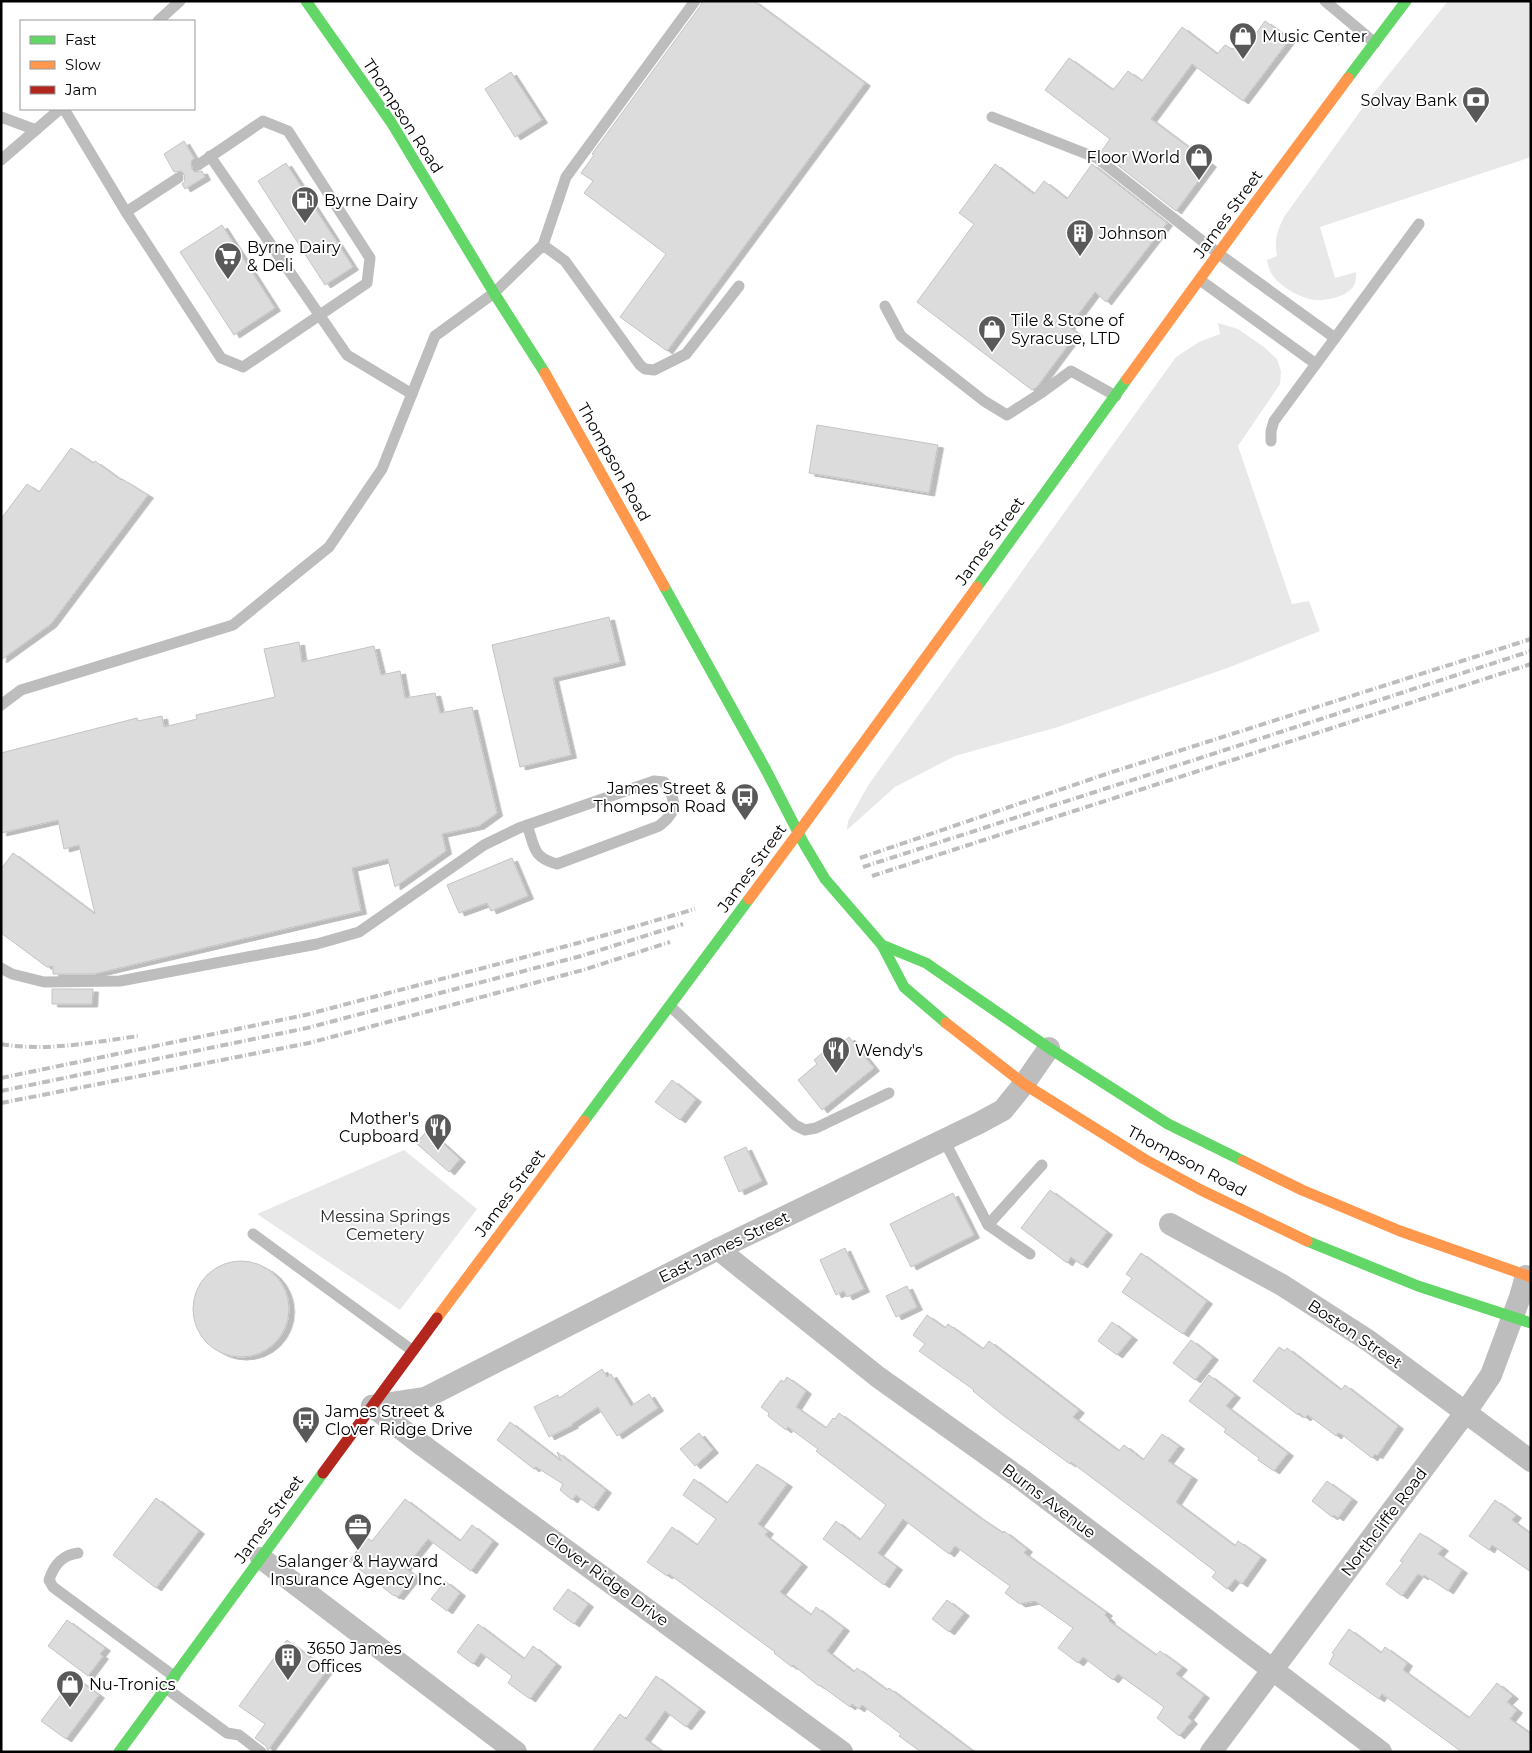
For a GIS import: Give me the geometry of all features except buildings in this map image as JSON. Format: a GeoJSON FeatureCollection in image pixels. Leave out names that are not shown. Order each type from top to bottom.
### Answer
{"type":"FeatureCollection","features":[{"type":"Feature","properties":{"kind":"main road","name":"Thompson Road"},"geometry":{"type":"LineString","coordinates":[[306,1],[391,122],[494,292],[534,354],[611,488],[766,770],[798,833],[826,879],[882,945],[904,987],[938,1017],[1024,1084],[1160,1168],[1201,1190],[1326,1249],[1418,1286],[1522,1320]]}},
{"type":"Feature","properties":{"kind":"main road","name":"James Street"},"geometry":{"type":"LineString","coordinates":[[122,1751],[372,1406],[798,833],[1247,214],[1375,43],[1410,4]]}},
{"type":"Feature","properties":{"kind":"main road","name":"Thompson Road"},"geometry":{"type":"LineString","coordinates":[[882,945],[926,963],[1049,1048],[1168,1124],[1302,1190],[1400,1231],[1529,1272]]}},
{"type":"Feature","properties":{"kind":"street","name":"East James Street"},"geometry":{"type":"LineString","coordinates":[[372,1406],[425,1398],[718,1249],[1003,1110],[1049,1048]]}},
{"type":"Feature","properties":{"kind":"street","name":"Boston Street"},"geometry":{"type":"LineString","coordinates":[[1170,1224],[1282,1284],[1369,1341],[1531,1461]]}},
{"type":"Feature","properties":{"kind":"street","name":"Burns Avenue"},"geometry":{"type":"LineString","coordinates":[[718,1249],[878,1377],[1021,1479],[1381,1752]]}},
{"type":"Feature","properties":{"kind":"street","name":"Northcliffe Road"},"geometry":{"type":"LineString","coordinates":[[1211,1752],[1465,1413],[1491,1375],[1522,1320],[1529,1272]]}},
{"type":"Feature","properties":{"kind":"street","name":"Clover Ridge Drive"},"geometry":{"type":"LineString","coordinates":[[372,1406],[418,1442],[842,1752]]}},
{"type":"Feature","properties":{"kind":"street"},"geometry":{"type":"LineString","coordinates":[[261,1558],[516,1752]]}},
{"type":"Feature","properties":{"kind":"lane"},"geometry":{"type":"LineString","coordinates":[[159,20],[180,1]]}},
{"type":"Feature","properties":{"kind":"lane"},"geometry":{"type":"LineString","coordinates":[[1,705],[21,690],[233,625],[329,547],[382,469],[435,336],[494,292],[543,245],[566,177],[695,1]]}},
{"type":"Feature","properties":{"kind":"lane"},"geometry":{"type":"LineString","coordinates":[[1324,1],[1375,43]]}},
{"type":"Feature","properties":{"kind":"lane"},"geometry":{"type":"LineString","coordinates":[[1,160],[59,110]]}},
{"type":"Feature","properties":{"kind":"lane"},"geometry":{"type":"LineString","coordinates":[[65,110],[126,212],[221,358],[243,367],[367,283],[370,258],[288,131],[263,121],[198,165]]}},
{"type":"Feature","properties":{"kind":"lane"},"geometry":{"type":"LineString","coordinates":[[1,117],[36,130]]}},
{"type":"Feature","properties":{"kind":"lane"},"geometry":{"type":"LineString","coordinates":[[992,117],[1097,158],[1219,254],[1335,338]]}},
{"type":"Feature","properties":{"kind":"lane"},"geometry":{"type":"LineString","coordinates":[[210,156],[347,355],[412,394]]}},
{"type":"Feature","properties":{"kind":"lane"},"geometry":{"type":"LineString","coordinates":[[126,212],[178,178]]}},
{"type":"Feature","properties":{"kind":"lane"},"geometry":{"type":"LineString","coordinates":[[1271,441],[1274,421],[1419,224]]}},
{"type":"Feature","properties":{"kind":"lane"},"geometry":{"type":"LineString","coordinates":[[543,245],[565,261],[640,365],[645,369],[654,370],[686,354],[739,286]]}},
{"type":"Feature","properties":{"kind":"lane"},"geometry":{"type":"LineString","coordinates":[[1200,280],[1316,364]]}},
{"type":"Feature","properties":{"kind":"lane"},"geometry":{"type":"LineString","coordinates":[[885,306],[901,336],[984,401],[1007,415],[1071,371],[1116,396]]}},
{"type":"Feature","properties":{"kind":"lane"},"geometry":{"type":"LineString","coordinates":[[1,968],[12,974],[44,982],[120,981],[317,944],[359,932],[484,845],[527,825],[654,781],[664,782],[670,789],[674,804],[672,812],[659,826],[557,864],[543,860],[536,852],[527,825]]}},
{"type":"Feature","properties":{"kind":"lane"},"geometry":{"type":"LineString","coordinates":[[670,1006],[795,1125],[805,1130],[816,1128],[889,1093]]}},
{"type":"Feature","properties":{"kind":"lane"},"geometry":{"type":"LineString","coordinates":[[944,1140],[988,1225],[1030,1254]]}},
{"type":"Feature","properties":{"kind":"lane"},"geometry":{"type":"LineString","coordinates":[[988,1225],[1042,1165]]}},
{"type":"Feature","properties":{"kind":"lane"},"geometry":{"type":"LineString","coordinates":[[253,1234],[413,1351]]}},
{"type":"Feature","properties":{"kind":"lane"},"geometry":{"type":"LineString","coordinates":[[78,1552],[63,1556],[52,1570],[48,1580],[53,1587],[175,1677]]}},
{"type":"Feature","properties":{"kind":"lane"},"geometry":{"type":"LineString","coordinates":[[167,1689],[227,1733],[239,1735],[261,1752]]}},
{"type":"Feature","properties":{"kind":"path"},"geometry":{"type":"LineString","coordinates":[[302,1438],[310,1444]]}},
{"type":"Feature","properties":{"kind":"green space"},"geometry":{"type":"Polygon","coordinates":[[[1448,1],[1531,1],[1531,157],[1320,227],[1335,278],[1356,272],[1355,283],[1353,288],[1344,294],[1326,300],[1309,299],[1296,294],[1283,286],[1273,276],[1267,260],[1277,256],[1277,236],[1284,217],[1369,99],[1448,1]]]}},
{"type":"Feature","properties":{"kind":"green space"},"geometry":{"type":"Polygon","coordinates":[[[1218,323],[1238,329],[1264,347],[1277,359],[1281,371],[1280,384],[1238,446],[1292,604],[1309,601],[1320,631],[1230,667],[1058,727],[955,756],[895,787],[847,830],[848,821],[869,784],[1176,357],[1199,342],[1220,334],[1218,323]]]}},
{"type":"Feature","properties":{"kind":"green space","name":"Messina Springs Cemetery"},"geometry":{"type":"Polygon","coordinates":[[[404,1150],[477,1209],[400,1310],[257,1214],[404,1150]]]}},
{"type":"Feature","properties":{"kind":"railway"},"geometry":{"type":"LineString","coordinates":[[860,858],[1106,774],[1531,639]]}},
{"type":"Feature","properties":{"kind":"railway"},"geometry":{"type":"LineString","coordinates":[[863,867],[1531,651]]}},
{"type":"Feature","properties":{"kind":"railway"},"geometry":{"type":"LineString","coordinates":[[872,876],[1531,664]]}},
{"type":"Feature","properties":{"kind":"railway"},"geometry":{"type":"LineString","coordinates":[[1,1078],[305,1015],[578,943],[695,909]]}},
{"type":"Feature","properties":{"kind":"railway"},"geometry":{"type":"LineString","coordinates":[[1,1091],[307,1028],[581,956],[683,924]]}},
{"type":"Feature","properties":{"kind":"railway"},"geometry":{"type":"LineString","coordinates":[[1,1103],[309,1043],[583,970],[670,942]]}},
{"type":"Feature","properties":{"kind":"railway"},"geometry":{"type":"LineString","coordinates":[[1,1044],[53,1047],[139,1036]]}},
{"type":"Feature","properties":{"kind":"traffic: fast"},"geometry":{"type":"LineString","coordinates":[[306,1],[391,122],[494,293],[545,373]]}},
{"type":"Feature","properties":{"kind":"traffic: fast"},"geometry":{"type":"LineString","coordinates":[[1348,78],[1406,1]]}},
{"type":"Feature","properties":{"kind":"traffic: fast"},"geometry":{"type":"LineString","coordinates":[[977,587],[1127,379]]}},
{"type":"Feature","properties":{"kind":"traffic: fast"},"geometry":{"type":"LineString","coordinates":[[664,586],[825,879],[882,945],[904,987],[946,1023]]}},
{"type":"Feature","properties":{"kind":"traffic: fast"},"geometry":{"type":"LineString","coordinates":[[584,1121],[749,899]]}},
{"type":"Feature","properties":{"kind":"traffic: fast"},"geometry":{"type":"LineString","coordinates":[[882,945],[926,963],[1049,1048],[1168,1124],[1243,1161]]}},
{"type":"Feature","properties":{"kind":"traffic: fast"},"geometry":{"type":"LineString","coordinates":[[1307,1241],[1418,1286],[1531,1323]]}},
{"type":"Feature","properties":{"kind":"traffic: fast"},"geometry":{"type":"LineString","coordinates":[[119,1752],[323,1473]]}},
{"type":"Feature","properties":{"kind":"traffic: slow"},"geometry":{"type":"LineString","coordinates":[[1127,379],[1348,78]]}},
{"type":"Feature","properties":{"kind":"traffic: slow"},"geometry":{"type":"LineString","coordinates":[[545,373],[664,586]]}},
{"type":"Feature","properties":{"kind":"traffic: slow"},"geometry":{"type":"LineString","coordinates":[[798,833],[977,587]]}},
{"type":"Feature","properties":{"kind":"traffic: slow"},"geometry":{"type":"LineString","coordinates":[[749,899],[798,833]]}},
{"type":"Feature","properties":{"kind":"traffic: slow"},"geometry":{"type":"LineString","coordinates":[[946,1023],[1024,1084],[1144,1159],[1201,1190],[1307,1241]]}},
{"type":"Feature","properties":{"kind":"traffic: slow"},"geometry":{"type":"LineString","coordinates":[[437,1318],[584,1121]]}},
{"type":"Feature","properties":{"kind":"traffic: slow"},"geometry":{"type":"LineString","coordinates":[[1243,1161],[1302,1190],[1400,1231],[1531,1277]]}},
{"type":"Feature","properties":{"kind":"traffic: jam"},"geometry":{"type":"LineString","coordinates":[[323,1473],[437,1318]]}},
{"type":"Feature","properties":{"kind":"place","name":"Music Center"},"geometry":{"type":"Point","coordinates":[1243,60]}},
{"type":"Feature","properties":{"kind":"place","name":"Solvay Bank"},"geometry":{"type":"Point","coordinates":[1476,124]}},
{"type":"Feature","properties":{"kind":"place","name":"Floor World"},"geometry":{"type":"Point","coordinates":[1199,181]}},
{"type":"Feature","properties":{"kind":"place","name":"Byrne Dairy"},"geometry":{"type":"Point","coordinates":[305,224]}},
{"type":"Feature","properties":{"kind":"place","name":"Johnson"},"geometry":{"type":"Point","coordinates":[1080,257]}},
{"type":"Feature","properties":{"kind":"place","name":"Byrne Dairy & Deli"},"geometry":{"type":"Point","coordinates":[228,280]}},
{"type":"Feature","properties":{"kind":"place","name":"Tile & Stone of Syracuse, LTD"},"geometry":{"type":"Point","coordinates":[992,353]}},
{"type":"Feature","properties":{"kind":"place","name":"James Street & Thompson Road"},"geometry":{"type":"Point","coordinates":[745,821]}},
{"type":"Feature","properties":{"kind":"place","name":"Wendy's"},"geometry":{"type":"Point","coordinates":[836,1074]}},
{"type":"Feature","properties":{"kind":"place","name":"Mother's Cupboard"},"geometry":{"type":"Point","coordinates":[438,1151]}},
{"type":"Feature","properties":{"kind":"place","name":"James Street & Clover Ridge Drive"},"geometry":{"type":"Point","coordinates":[306,1444]}},
{"type":"Feature","properties":{"kind":"place","name":"Salanger & Hayward Insurance Agency Inc."},"geometry":{"type":"Point","coordinates":[358,1551]}},
{"type":"Feature","properties":{"kind":"place","name":"3650 James Offices"},"geometry":{"type":"Point","coordinates":[288,1681]}},
{"type":"Feature","properties":{"kind":"place","name":"Nu-Tronics"},"geometry":{"type":"Point","coordinates":[70,1708]}}]}
